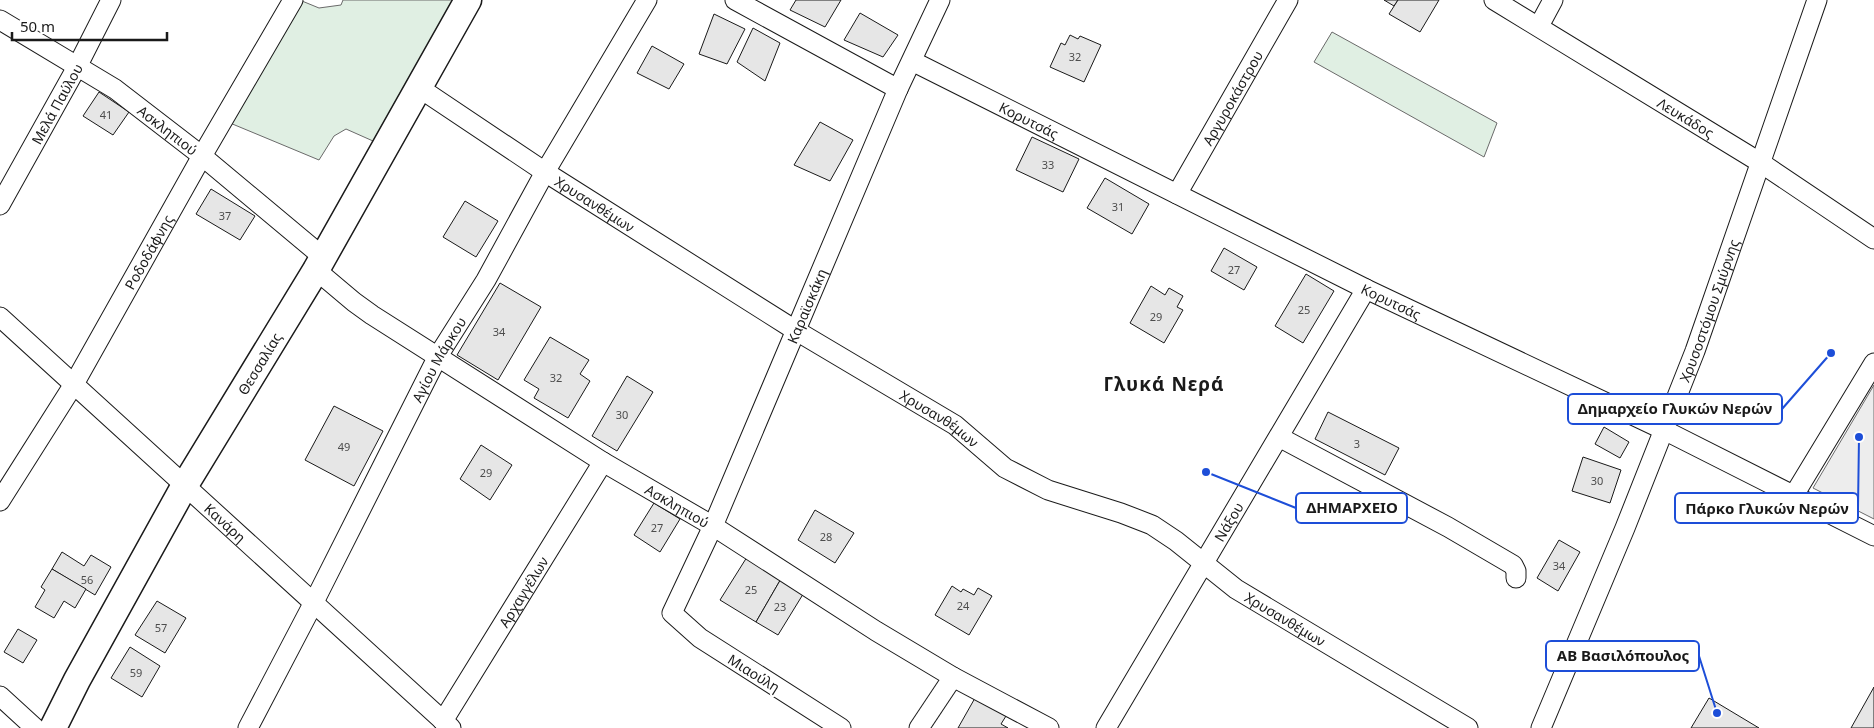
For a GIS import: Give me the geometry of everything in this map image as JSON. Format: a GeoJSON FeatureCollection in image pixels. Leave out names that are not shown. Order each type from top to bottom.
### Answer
{"type":"FeatureCollection","features":[{"type":"Feature","properties":{"kind":"street","name":"Μελά Παύλου"},"geometry":{"type":"LineString","coordinates":[[0,205],[78,65],[111,0]]}},
{"type":"Feature","properties":{"kind":"street","name":"Ροδοδάφνης"},"geometry":{"type":"LineString","coordinates":[[0,502],[74,384],[202,156],[293,0]]}},
{"type":"Feature","properties":{"kind":"street","name":"Θεσσαλίας"},"geometry":{"type":"LineString","coordinates":[[53,728],[77,680],[185,485],[319,264],[468,0]]}},
{"type":"Feature","properties":{"kind":"street","name":"Αγίου Μάρκου"},"geometry":{"type":"LineString","coordinates":[[248,728],[438,356],[486,280],[545,172],[647,0]]}},
{"type":"Feature","properties":{"kind":"street"},"geometry":{"type":"LineString","coordinates":[[735,0],[898,88]]}},
{"type":"Feature","properties":{"kind":"street","name":"Καραϊσκάκη"},"geometry":{"type":"LineString","coordinates":[[672,613],[713,526],[898,88],[940,0]]}},
{"type":"Feature","properties":{"kind":"street","name":"Αργυροκάστρου"},"geometry":{"type":"LineString","coordinates":[[1177,194],[1288,0]]}},
{"type":"Feature","properties":{"kind":"street","name":"Λευκάδος"},"geometry":{"type":"LineString","coordinates":[[1494,0],[1540,26],[1761,163],[1874,239]]}},
{"type":"Feature","properties":{"kind":"street"},"geometry":{"type":"LineString","coordinates":[[1540,26],[1553,0]]}},
{"type":"Feature","properties":{"kind":"street","name":"Χρυσοστόμου Σμύρνης"},"geometry":{"type":"LineString","coordinates":[[1541,728],[1695,351],[1817,0]]}},
{"type":"Feature","properties":{"kind":"street","name":"Ασκληπιού"},"geometry":{"type":"LineString","coordinates":[[0,20],[78,65],[115,89],[202,156],[319,264],[354,302],[603,462],[713,526],[876,631],[953,677],[1049,728]]}},
{"type":"Feature","properties":{"kind":"street","name":"Κορυτσάς"},"geometry":{"type":"LineString","coordinates":[[912,61],[1366,289],[1664,430],[1874,536]]}},
{"type":"Feature","properties":{"kind":"street","name":"Χρυσανθέμων"},"geometry":{"type":"LineString","coordinates":[[418,88],[545,172],[795,330],[955,425],[992,459],[1011,472],[1048,490],[1137,518],[1176,541],[1236,589],[1468,728]]}},
{"type":"Feature","properties":{"kind":"street","name":"Νάξου"},"geometry":{"type":"LineString","coordinates":[[1106,728],[1366,289]]}},
{"type":"Feature","properties":{"kind":"street","name":"Κανάρη"},"geometry":{"type":"LineString","coordinates":[[0,317],[448,725]]}},
{"type":"Feature","properties":{"kind":"street"},"geometry":{"type":"LineString","coordinates":[[1794,495],[1874,364]]}},
{"type":"Feature","properties":{"kind":"street"},"geometry":{"type":"LineString","coordinates":[[1279,437],[1448,527],[1513,565],[1516,571],[1516,578]]}},
{"type":"Feature","properties":{"kind":"street","name":"Αρχαγγέλων"},"geometry":{"type":"LineString","coordinates":[[448,725],[603,462]]}},
{"type":"Feature","properties":{"kind":"street","name":"Μιαούλη"},"geometry":{"type":"LineString","coordinates":[[672,613],[700,638],[841,728]]}},
{"type":"Feature","properties":{"kind":"street"},"geometry":{"type":"LineString","coordinates":[[919,728],[953,677]]}},
{"type":"Feature","properties":{"kind":"street"},"geometry":{"type":"LineString","coordinates":[[0,696],[35,728]]}},
{"type":"Feature","properties":{"kind":"green space"},"geometry":{"type":"Polygon","coordinates":[[[343,0],[453,0],[373,141],[346,129],[334,136],[319,160],[230,123],[302,1],[319,8],[341,5],[343,0]]]}},
{"type":"Feature","properties":{"kind":"green space"},"geometry":{"type":"Polygon","coordinates":[[[1332,32],[1497,123],[1484,157],[1314,62],[1332,32]]]}},
{"type":"Feature","properties":{"kind":"shaded area"},"geometry":{"type":"Polygon","coordinates":[[[1874,385],[1874,519],[1813,488],[1874,385]]]}},
{"type":"Feature","properties":{"kind":"building"},"geometry":{"type":"Polygon","coordinates":[[[796,0],[841,0],[825,27],[790,10],[796,0]]]}},
{"type":"Feature","properties":{"kind":"building"},"geometry":{"type":"Polygon","coordinates":[[[1384,0],[1398,0],[1394,6],[1384,0]]]}},
{"type":"Feature","properties":{"kind":"building"},"geometry":{"type":"Polygon","coordinates":[[[1398,0],[1439,0],[1420,32],[1389,14],[1398,0]]]}},
{"type":"Feature","properties":{"kind":"building"},"geometry":{"type":"Polygon","coordinates":[[[860,13],[898,35],[883,57],[844,40],[860,13]]]}},
{"type":"Feature","properties":{"kind":"building"},"geometry":{"type":"Polygon","coordinates":[[[714,14],[745,29],[727,64],[699,54],[714,14]]]}},
{"type":"Feature","properties":{"kind":"building"},"geometry":{"type":"Polygon","coordinates":[[[753,28],[780,43],[765,81],[737,62],[753,28]]]}},
{"type":"Feature","properties":{"kind":"building"},"geometry":{"type":"Polygon","coordinates":[[[1070,35],[1078,39],[1080,36],[1101,45],[1084,82],[1050,67],[1061,43],[1065,45],[1070,35]]]}},
{"type":"Feature","properties":{"kind":"building"},"geometry":{"type":"Polygon","coordinates":[[[652,46],[684,64],[669,89],[637,73],[652,46]]]}},
{"type":"Feature","properties":{"kind":"building"},"geometry":{"type":"Polygon","coordinates":[[[99,92],[129,112],[113,135],[83,116],[99,92]]]}},
{"type":"Feature","properties":{"kind":"building"},"geometry":{"type":"Polygon","coordinates":[[[820,122],[853,140],[830,181],[794,165],[820,122]]]}},
{"type":"Feature","properties":{"kind":"building"},"geometry":{"type":"Polygon","coordinates":[[[1032,137],[1079,159],[1063,192],[1016,170],[1032,137]]]}},
{"type":"Feature","properties":{"kind":"building"},"geometry":{"type":"Polygon","coordinates":[[[1105,178],[1149,204],[1132,234],[1087,208],[1105,178]]]}},
{"type":"Feature","properties":{"kind":"building"},"geometry":{"type":"Polygon","coordinates":[[[211,189],[255,216],[240,240],[196,214],[211,189]]]}},
{"type":"Feature","properties":{"kind":"building"},"geometry":{"type":"Polygon","coordinates":[[[465,201],[498,221],[476,257],[443,237],[465,201]]]}},
{"type":"Feature","properties":{"kind":"building"},"geometry":{"type":"Polygon","coordinates":[[[1224,248],[1257,267],[1244,290],[1211,271],[1224,248]]]}},
{"type":"Feature","properties":{"kind":"building"},"geometry":{"type":"Polygon","coordinates":[[[1306,274],[1334,291],[1303,343],[1275,326],[1306,274]]]}},
{"type":"Feature","properties":{"kind":"building"},"geometry":{"type":"Polygon","coordinates":[[[500,283],[541,307],[498,380],[457,355],[500,283]]]}},
{"type":"Feature","properties":{"kind":"building"},"geometry":{"type":"Polygon","coordinates":[[[1151,286],[1165,295],[1169,288],[1183,296],[1177,307],[1183,310],[1164,343],[1130,323],[1151,286]]]}},
{"type":"Feature","properties":{"kind":"building"},"geometry":{"type":"Polygon","coordinates":[[[550,337],[589,360],[580,374],[590,381],[568,418],[534,398],[539,389],[524,380],[550,337]]]}},
{"type":"Feature","properties":{"kind":"building"},"geometry":{"type":"Polygon","coordinates":[[[627,376],[653,392],[617,451],[592,436],[627,376]]]}},
{"type":"Feature","properties":{"kind":"building"},"geometry":{"type":"Polygon","coordinates":[[[334,406],[383,431],[354,486],[305,460],[334,406]]]}},
{"type":"Feature","properties":{"kind":"building"},"geometry":{"type":"Polygon","coordinates":[[[1328,412],[1399,448],[1385,475],[1315,439],[1328,412]]]}},
{"type":"Feature","properties":{"kind":"building"},"geometry":{"type":"Polygon","coordinates":[[[1604,427],[1629,442],[1620,458],[1595,444],[1604,427]]]}},
{"type":"Feature","properties":{"kind":"building"},"geometry":{"type":"Polygon","coordinates":[[[481,445],[512,465],[490,500],[460,479],[481,445]]]}},
{"type":"Feature","properties":{"kind":"building"},"geometry":{"type":"Polygon","coordinates":[[[1583,457],[1621,470],[1610,503],[1572,491],[1583,457]]]}},
{"type":"Feature","properties":{"kind":"building"},"geometry":{"type":"Polygon","coordinates":[[[654,503],[680,519],[660,552],[634,535],[654,503]]]}},
{"type":"Feature","properties":{"kind":"building"},"geometry":{"type":"Polygon","coordinates":[[[815,510],[854,533],[835,563],[798,540],[815,510]]]}},
{"type":"Feature","properties":{"kind":"building"},"geometry":{"type":"Polygon","coordinates":[[[1559,540],[1580,552],[1558,591],[1537,578],[1559,540]]]}},
{"type":"Feature","properties":{"kind":"building"},"geometry":{"type":"Polygon","coordinates":[[[62,552],[84,566],[91,555],[111,567],[95,595],[52,569],[62,552]]]}},
{"type":"Feature","properties":{"kind":"building"},"geometry":{"type":"Polygon","coordinates":[[[747,557],[782,577],[756,622],[720,600],[747,557]]]}},
{"type":"Feature","properties":{"kind":"building"},"geometry":{"type":"Polygon","coordinates":[[[52,569],[86,589],[75,608],[64,601],[54,618],[35,607],[45,590],[41,587],[52,569]]]}},
{"type":"Feature","properties":{"kind":"building"},"geometry":{"type":"Polygon","coordinates":[[[782,577],[805,591],[778,635],[756,622],[782,577]]]}},
{"type":"Feature","properties":{"kind":"building"},"geometry":{"type":"Polygon","coordinates":[[[952,586],[961,592],[963,589],[974,595],[978,588],[992,596],[969,635],[935,615],[952,586]]]}},
{"type":"Feature","properties":{"kind":"building"},"geometry":{"type":"Polygon","coordinates":[[[157,601],[186,618],[165,653],[135,635],[157,601]]]}},
{"type":"Feature","properties":{"kind":"building"},"geometry":{"type":"Polygon","coordinates":[[[18,629],[37,640],[23,663],[4,652],[18,629]]]}},
{"type":"Feature","properties":{"kind":"building"},"geometry":{"type":"Polygon","coordinates":[[[130,647],[160,666],[142,697],[111,678],[130,647]]]}},
{"type":"Feature","properties":{"kind":"building"},"geometry":{"type":"Polygon","coordinates":[[[1874,687],[1874,728],[1851,728],[1874,687]]]}},
{"type":"Feature","properties":{"kind":"building"},"geometry":{"type":"Polygon","coordinates":[[[975,698],[1006,716],[1001,724],[1008,728],[958,728],[975,698]]]}},
{"type":"Feature","properties":{"kind":"building"},"geometry":{"type":"Polygon","coordinates":[[[1709,698],[1759,728],[1691,728],[1709,698]]]}},
{"type":"Feature","properties":{"kind":"place","name":"Δημαρχείο Γλυκών Νερών"},"geometry":{"type":"Point","coordinates":[1831,353]}},
{"type":"Feature","properties":{"kind":"place","name":"Πάρκο Γλυκών Νερών"},"geometry":{"type":"Point","coordinates":[1859,437]}},
{"type":"Feature","properties":{"kind":"place","name":"ΔΗΜΑΡΧΕΙΟ"},"geometry":{"type":"Point","coordinates":[1206,472]}},
{"type":"Feature","properties":{"kind":"place","name":"ΑΒ Βασιλόπουλος"},"geometry":{"type":"Point","coordinates":[1717,713]}},
{"type":"Feature","properties":{"kind":"district","name":"Γλυκά Νερά"},"geometry":{"type":"Point","coordinates":[1164,384]}}]}
